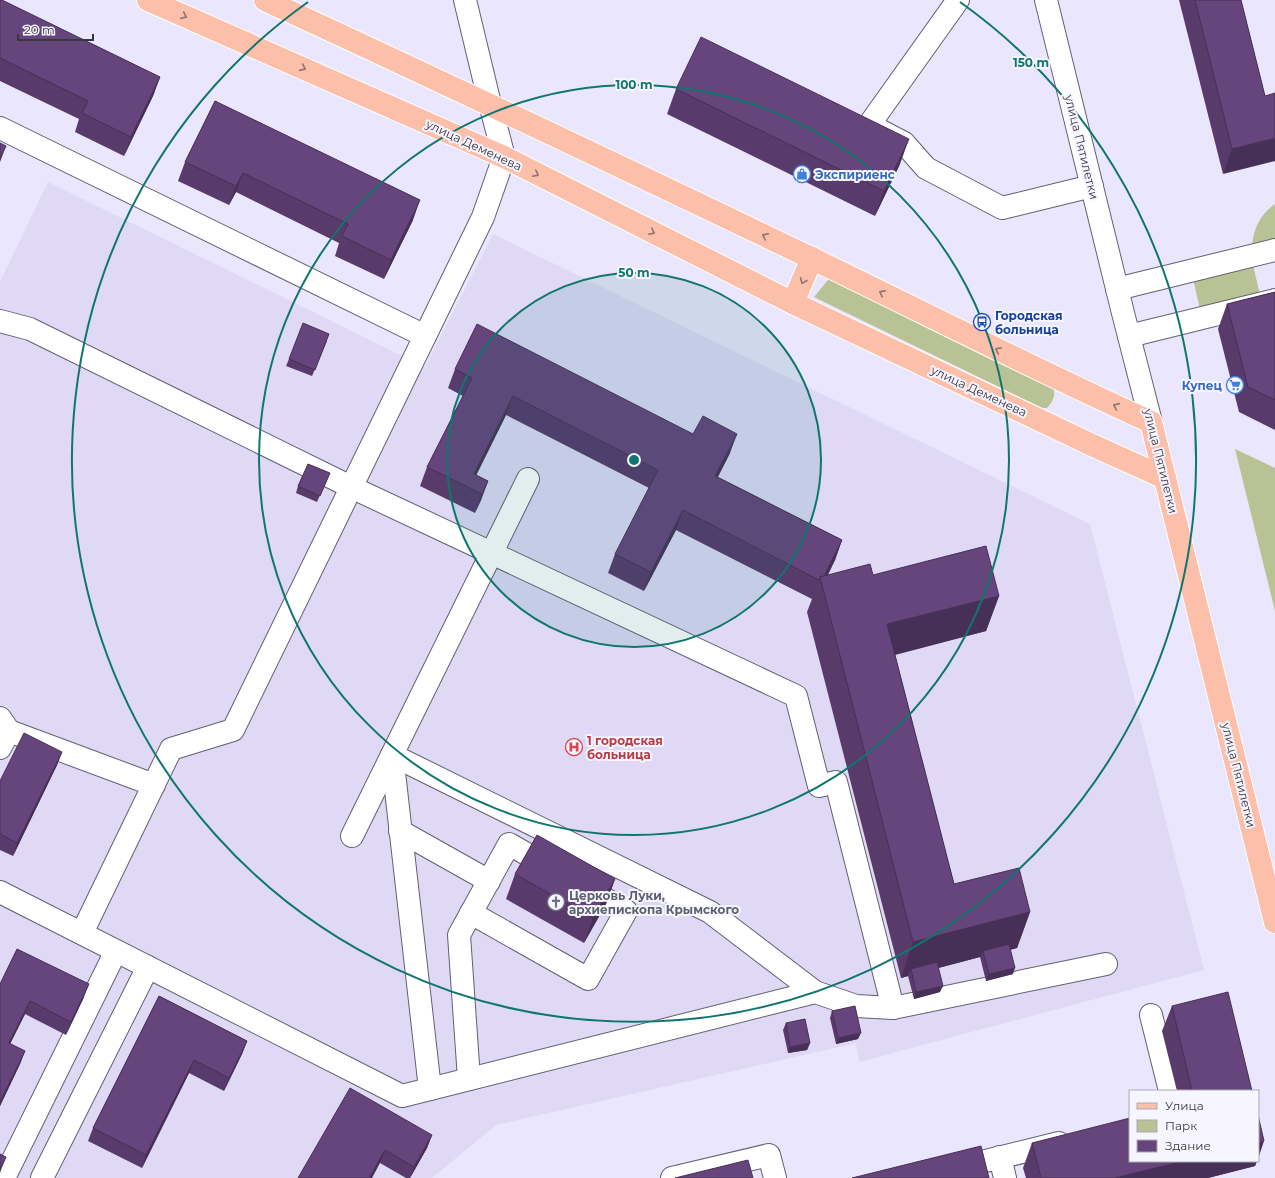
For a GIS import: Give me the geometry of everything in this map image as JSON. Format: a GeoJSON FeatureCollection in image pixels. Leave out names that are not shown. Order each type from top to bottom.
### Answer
{"type":"FeatureCollection","features":[{"type":"Feature","properties":{"kind":"main road","name":"улица Деменева"},"geometry":{"type":"LineString","coordinates":[[148,0],[504,157],[793,304],[1085,442],[1165,478]]}},
{"type":"Feature","properties":{"kind":"main road"},"geometry":{"type":"LineString","coordinates":[[265,0],[490,104],[812,258],[1075,388],[1151,422]]}},
{"type":"Feature","properties":{"kind":"main road"},"geometry":{"type":"LineString","coordinates":[[793,304],[812,258]]}},
{"type":"Feature","properties":{"kind":"main road","name":"улица Пятилетки"},"geometry":{"type":"LineString","coordinates":[[1151,422],[1275,922]]}},
{"type":"Feature","properties":{"kind":"street"},"geometry":{"type":"LineString","coordinates":[[82,933],[171,749],[233,730],[483,217],[504,157],[465,0]]}},
{"type":"Feature","properties":{"kind":"street"},"geometry":{"type":"LineString","coordinates":[[958,0],[862,122],[904,143],[926,168],[1002,208],[1092,186]]}},
{"type":"Feature","properties":{"kind":"street","name":"улица Пятилетки"},"geometry":{"type":"LineString","coordinates":[[1046,0],[1151,422]]}},
{"type":"Feature","properties":{"kind":"street"},"geometry":{"type":"LineString","coordinates":[[0,128],[425,336]]}},
{"type":"Feature","properties":{"kind":"street"},"geometry":{"type":"LineString","coordinates":[[1117,289],[1275,250]]}},
{"type":"Feature","properties":{"kind":"street"},"geometry":{"type":"LineString","coordinates":[[1129,336],[1275,300]]}},
{"type":"Feature","properties":{"kind":"street"},"geometry":{"type":"LineString","coordinates":[[0,321],[30,329],[351,487],[796,696],[819,786],[836,782],[893,1008]]}},
{"type":"Feature","properties":{"kind":"street"},"geometry":{"type":"LineString","coordinates":[[352,836],[528,479]]}},
{"type":"Feature","properties":{"kind":"street"},"geometry":{"type":"LineString","coordinates":[[3,732],[154,785]]}},
{"type":"Feature","properties":{"kind":"street"},"geometry":{"type":"LineString","coordinates":[[392,755],[430,1089]]}},
{"type":"Feature","properties":{"kind":"street"},"geometry":{"type":"LineString","coordinates":[[392,755],[710,912],[815,992],[856,1006],[893,1008],[1106,964]]}},
{"type":"Feature","properties":{"kind":"street"},"geometry":{"type":"LineString","coordinates":[[400,831],[489,881]]}},
{"type":"Feature","properties":{"kind":"street"},"geometry":{"type":"LineString","coordinates":[[469,1079],[458,935],[509,844],[626,911],[588,979],[471,913]]}},
{"type":"Feature","properties":{"kind":"street"},"geometry":{"type":"LineString","coordinates":[[0,892],[402,1096],[815,992]]}},
{"type":"Feature","properties":{"kind":"street"},"geometry":{"type":"LineString","coordinates":[[4,1178],[116,951]]}},
{"type":"Feature","properties":{"kind":"street"},"geometry":{"type":"LineString","coordinates":[[42,1178],[148,967]]}},
{"type":"Feature","properties":{"kind":"street"},"geometry":{"type":"LineString","coordinates":[[1151,1015],[1170,1090]]}},
{"type":"Feature","properties":{"kind":"street"},"geometry":{"type":"LineString","coordinates":[[916,1178],[1076,1138]]}},
{"type":"Feature","properties":{"kind":"street"},"geometry":{"type":"LineString","coordinates":[[672,1178],[769,1155],[775,1178]]}},
{"type":"Feature","properties":{"kind":"street"},"geometry":{"type":"LineString","coordinates":[[1000,1157],[1005,1178]]}},
{"type":"Feature","properties":{"kind":"shaded area","name":"1 городская больница"},"geometry":{"type":"Polygon","coordinates":[[[48,182],[425,367],[493,234],[1090,524],[1204,970],[859,1062],[856,1043],[496,1125],[432,1178],[0,1178],[0,282],[48,182]]]}},
{"type":"Feature","properties":{"kind":"green space"},"geometry":{"type":"Polygon","coordinates":[[[1275,204],[1275,238],[1252,244],[1259,221],[1275,204]]]}},
{"type":"Feature","properties":{"kind":"green space"},"geometry":{"type":"Polygon","coordinates":[[[1253,265],[1260,295],[1200,309],[1193,279],[1253,265]]]}},
{"type":"Feature","properties":{"kind":"green space"},"geometry":{"type":"Polygon","coordinates":[[[832,275],[1053,387],[1054,396],[1052,401],[1047,408],[1042,408],[814,297],[832,275]]]}},
{"type":"Feature","properties":{"kind":"green space"},"geometry":{"type":"Polygon","coordinates":[[[1235,449],[1275,468],[1275,611],[1235,449]]]}},
{"type":"Feature","properties":{"kind":"building"},"geometry":{"type":"Polygon","coordinates":[[[0,0],[160,77],[131,137],[82,113],[88,101],[0,58],[0,0]]]}},
{"type":"Feature","properties":{"kind":"building"},"geometry":{"type":"Polygon","coordinates":[[[1195,0],[1241,0],[1265,96],[1275,93],[1275,138],[1232,149],[1195,0]]]}},
{"type":"Feature","properties":{"kind":"building"},"geometry":{"type":"Polygon","coordinates":[[[701,37],[909,139],[884,191],[676,89],[701,37]]]}},
{"type":"Feature","properties":{"kind":"building"},"geometry":{"type":"Polygon","coordinates":[[[215,101],[420,200],[391,260],[342,236],[348,224],[243,173],[236,186],[185,162],[215,101]]]}},
{"type":"Feature","properties":{"kind":"building"},"geometry":{"type":"Polygon","coordinates":[[[0,143],[6,146],[0,158],[0,143]]]}},
{"type":"Feature","properties":{"kind":"building"},"geometry":{"type":"Polygon","coordinates":[[[1275,292],[1275,400],[1248,387],[1227,304],[1275,292]]]}},
{"type":"Feature","properties":{"kind":"building"},"geometry":{"type":"Polygon","coordinates":[[[303,323],[329,334],[315,370],[289,359],[303,323]]]}},
{"type":"Feature","properties":{"kind":"building"},"geometry":{"type":"Polygon","coordinates":[[[477,324],[693,434],[703,416],[737,434],[715,476],[842,540],[824,576],[820,577],[819,580],[683,510],[651,572],[615,554],[658,470],[513,396],[474,474],[488,481],[482,494],[427,467],[472,378],[455,369],[477,324]]]}},
{"type":"Feature","properties":{"kind":"building"},"geometry":{"type":"Polygon","coordinates":[[[308,464],[330,473],[320,496],[298,486],[308,464]]]}},
{"type":"Feature","properties":{"kind":"building"},"geometry":{"type":"Polygon","coordinates":[[[986,546],[999,596],[887,624],[954,884],[1019,868],[1030,912],[913,942],[820,577],[870,564],[873,575],[986,546]]]}},
{"type":"Feature","properties":{"kind":"building"},"geometry":{"type":"Polygon","coordinates":[[[24,733],[62,752],[17,843],[0,834],[0,781],[24,733]]]}},
{"type":"Feature","properties":{"kind":"building"},"geometry":{"type":"Polygon","coordinates":[[[537,835],[615,879],[593,918],[515,874],[537,835]]]}},
{"type":"Feature","properties":{"kind":"building"},"geometry":{"type":"Polygon","coordinates":[[[1009,944],[1015,968],[989,974],[983,951],[1009,944]]]}},
{"type":"Feature","properties":{"kind":"building"},"geometry":{"type":"Polygon","coordinates":[[[17,949],[89,984],[71,1022],[30,1001],[9,1043],[25,1051],[0,1100],[0,984],[17,949]]]}},
{"type":"Feature","properties":{"kind":"building"},"geometry":{"type":"Polygon","coordinates":[[[937,962],[943,986],[916,992],[911,969],[937,962]]]}},
{"type":"Feature","properties":{"kind":"building"},"geometry":{"type":"Polygon","coordinates":[[[1228,992],[1252,1090],[1192,1090],[1172,1006],[1228,992]]]}},
{"type":"Feature","properties":{"kind":"building"},"geometry":{"type":"Polygon","coordinates":[[[159,996],[247,1041],[229,1078],[194,1060],[146,1155],[93,1128],[159,996]]]}},
{"type":"Feature","properties":{"kind":"building"},"geometry":{"type":"Polygon","coordinates":[[[855,1006],[861,1033],[838,1038],[832,1011],[855,1006]]]}},
{"type":"Feature","properties":{"kind":"building"},"geometry":{"type":"Polygon","coordinates":[[[805,1019],[810,1043],[790,1047],[786,1023],[805,1019]]]}},
{"type":"Feature","properties":{"kind":"building"},"geometry":{"type":"Polygon","coordinates":[[[350,1088],[432,1135],[414,1167],[385,1150],[369,1178],[298,1178],[350,1088]]]}},
{"type":"Feature","properties":{"kind":"building"},"geometry":{"type":"Polygon","coordinates":[[[1129,1118],[1129,1162],[1180,1162],[1115,1178],[1041,1178],[1032,1143],[1129,1118]]]}},
{"type":"Feature","properties":{"kind":"building"},"geometry":{"type":"Polygon","coordinates":[[[1259,1119],[1264,1141],[1259,1143],[1259,1119]]]}},
{"type":"Feature","properties":{"kind":"building"},"geometry":{"type":"Polygon","coordinates":[[[981,1146],[989,1178],[852,1178],[981,1146]]]}},
{"type":"Feature","properties":{"kind":"building"},"geometry":{"type":"Polygon","coordinates":[[[0,1154],[6,1157],[0,1170],[0,1154]]]}},
{"type":"Feature","properties":{"kind":"building"},"geometry":{"type":"Polygon","coordinates":[[[748,1160],[753,1178],[675,1178],[748,1160]]]}},
{"type":"Feature","properties":{"kind":"place","name":"Экспириенс"},"geometry":{"type":"Point","coordinates":[802,174]}},
{"type":"Feature","properties":{"kind":"place","name":"Городская больница"},"geometry":{"type":"Point","coordinates":[982,322]}},
{"type":"Feature","properties":{"kind":"place","name":"Купец"},"geometry":{"type":"Point","coordinates":[1235,385]}},
{"type":"Feature","properties":{"kind":"place","name":"1 городская больница"},"geometry":{"type":"Point","coordinates":[574,747]}},
{"type":"Feature","properties":{"kind":"place","name":"Церковь Луки, архиепископа Крымского"},"geometry":{"type":"Point","coordinates":[556,902]}}]}
